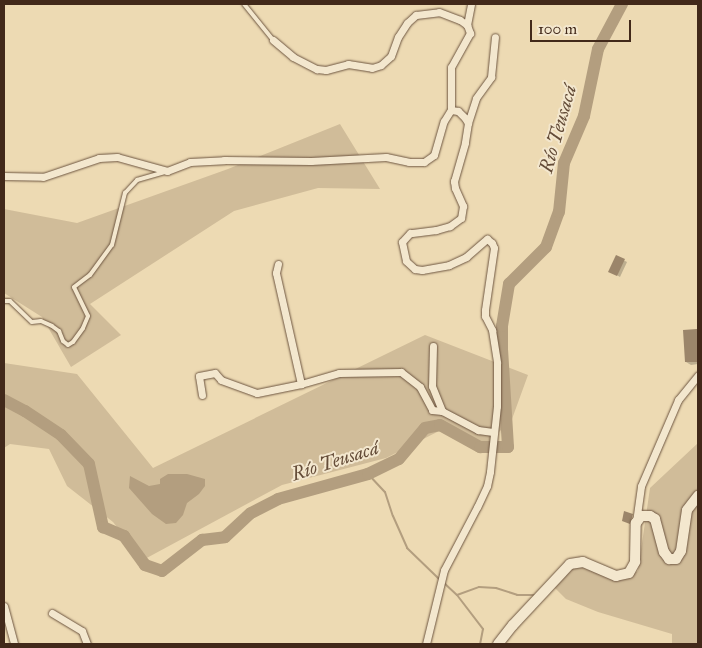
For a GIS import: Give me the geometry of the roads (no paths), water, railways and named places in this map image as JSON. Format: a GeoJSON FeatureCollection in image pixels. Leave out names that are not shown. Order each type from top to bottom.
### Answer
{"type":"FeatureCollection","features":[{"type":"Feature","properties":{"kind":"street"},"geometry":{"type":"LineString","coordinates":[[4,176],[43,177],[98,158],[117,157],[167,171],[190,162],[224,160],[312,161],[386,157],[409,162],[424,162],[434,155],[444,121],[451,110],[451,67],[470,33],[467,25],[471,4]]}},
{"type":"Feature","properties":{"kind":"street"},"geometry":{"type":"LineString","coordinates":[[273,40],[292,57],[317,69],[326,70],[348,64],[372,68],[382,65],[391,56],[398,37],[407,23],[416,16],[439,12],[467,25]]}},
{"type":"Feature","properties":{"kind":"street"},"geometry":{"type":"LineString","coordinates":[[426,644],[444,570],[486,486],[492,456],[497,406],[497,363],[492,330],[485,316],[485,310],[492,272],[492,242],[487,239],[466,257],[449,265],[422,270],[415,269],[406,261],[402,242],[410,233],[450,226],[461,218],[463,206],[454,181],[465,143],[468,122],[476,98],[491,77],[495,37]]}},
{"type":"Feature","properties":{"kind":"street"},"geometry":{"type":"LineString","coordinates":[[451,110],[461,113],[468,122]]}},
{"type":"Feature","properties":{"kind":"street"},"geometry":{"type":"LineString","coordinates":[[278,264],[276,272],[301,384]]}},
{"type":"Feature","properties":{"kind":"street"},"geometry":{"type":"LineString","coordinates":[[432,346],[432,386],[442,411]]}},
{"type":"Feature","properties":{"kind":"street"},"geometry":{"type":"LineString","coordinates":[[202,395],[199,376],[215,372],[221,380],[257,393],[301,384],[339,373],[401,372],[420,387],[432,410],[442,411],[478,430],[493,432]]}},
{"type":"Feature","properties":{"kind":"street"},"geometry":{"type":"LineString","coordinates":[[498,644],[513,625],[570,564],[584,562],[616,576],[629,573],[635,562],[636,523],[642,486],[678,400],[698,375]]}},
{"type":"Feature","properties":{"kind":"street"},"geometry":{"type":"LineString","coordinates":[[636,523],[645,515],[655,519],[658,523],[664,552],[669,558],[676,559],[680,550],[686,510],[698,496]]}},
{"type":"Feature","properties":{"kind":"street"},"geometry":{"type":"LineString","coordinates":[[4,606],[14,644]]}},
{"type":"Feature","properties":{"kind":"street"},"geometry":{"type":"LineString","coordinates":[[52,613],[82,631],[87,644]]}},
{"type":"Feature","properties":{"kind":"lane"},"geometry":{"type":"LineString","coordinates":[[244,4],[273,40]]}},
{"type":"Feature","properties":{"kind":"lane"},"geometry":{"type":"LineString","coordinates":[[4,301],[10,301],[32,322],[41,321],[52,326],[59,331],[63,341],[68,345],[73,342],[84,328],[88,316],[74,287],[90,274],[112,245],[125,194],[137,180],[167,171]]}},
{"type":"Feature","properties":{"kind":"waterway","name":"Río Teusacá"},"geometry":{"type":"LineString","coordinates":[[4,400],[25,411],[61,435],[89,464],[103,527],[124,536],[145,565],[162,571],[202,540],[225,537],[251,513],[278,499],[368,474],[399,459],[425,428],[440,425],[480,447],[508,447],[502,326],[509,284],[546,247],[559,212],[564,163],[584,116],[598,49],[622,4]]}},
{"type":"Feature","properties":{"kind":"waterway"},"geometry":{"type":"LineString","coordinates":[[368,474],[385,492],[407,548],[439,579]]}},
{"type":"Feature","properties":{"kind":"waterway"},"geometry":{"type":"LineString","coordinates":[[443,582],[457,595],[483,629],[480,644]]}},
{"type":"Feature","properties":{"kind":"waterway"},"geometry":{"type":"LineString","coordinates":[[457,595],[479,587],[496,588],[517,595],[535,595]]}}]}
